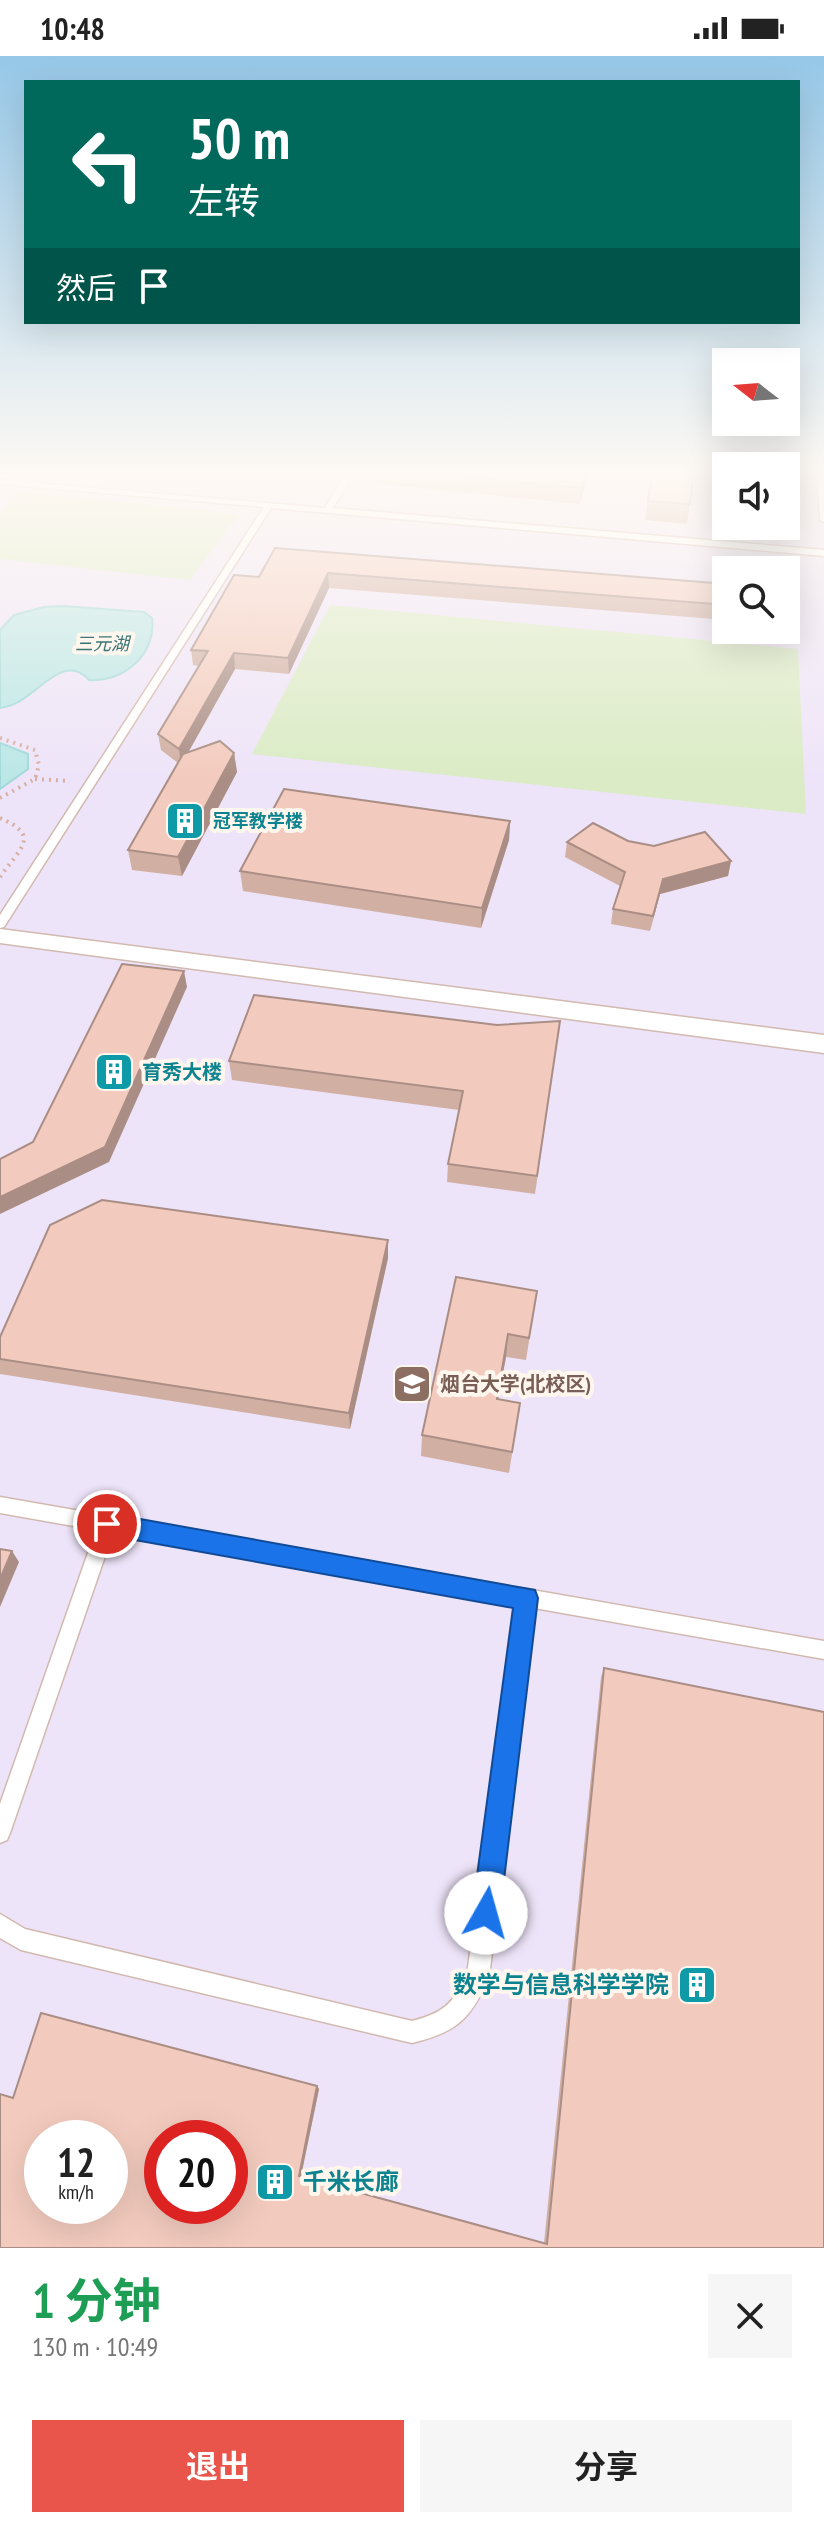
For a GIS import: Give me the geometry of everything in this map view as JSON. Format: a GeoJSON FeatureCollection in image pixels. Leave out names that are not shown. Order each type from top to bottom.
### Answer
{"type":"FeatureCollection","features":[{"type":"Feature","properties":{"kind":"street"},"geometry":{"type":"LineString","coordinates":[[0,936],[824,1044]]}},
{"type":"Feature","properties":{"kind":"lane"},"geometry":{"type":"LineString","coordinates":[[0,924],[225,574]]}},
{"type":"Feature","properties":{"kind":"lane"},"geometry":{"type":"LineString","coordinates":[[0,1505],[824,1650]]}},
{"type":"Feature","properties":{"kind":"lane"},"geometry":{"type":"LineString","coordinates":[[0,1833],[107,1524]]}},
{"type":"Feature","properties":{"kind":"lane"},"geometry":{"type":"LineString","coordinates":[[0,1925],[21,1939],[397,2029],[412,2032],[443,2026],[462,2010],[478,1977],[526,1598]]}},
{"type":"Feature","properties":{"kind":"path"},"geometry":{"type":"LineString","coordinates":[[0,738],[35,750],[39,765],[35,779]]}},
{"type":"Feature","properties":{"kind":"path"},"geometry":{"type":"LineString","coordinates":[[0,798],[35,779],[91,783]]}},
{"type":"Feature","properties":{"kind":"path"},"geometry":{"type":"LineString","coordinates":[[0,818],[21,827],[25,834],[24,842],[0,877]]}},
{"type":"Feature","properties":{"kind":"shaded area","name":"烟台大学(北校区)"},"geometry":{"type":"Polygon","coordinates":[[[0,574],[712,574],[712,644],[800,644],[800,574],[824,574],[824,2248],[0,2248],[0,574]]]}},
{"type":"Feature","properties":{"kind":"green space"},"geometry":{"type":"Polygon","coordinates":[[[138,574],[194,574],[190,580],[138,574]]]}},
{"type":"Feature","properties":{"kind":"green space"},"geometry":{"type":"Polygon","coordinates":[[[330,605],[712,641],[712,644],[798,649],[806,814],[252,754],[330,605]]]}},
{"type":"Feature","properties":{"kind":"water","name":"三元湖"},"geometry":{"type":"Polygon","coordinates":[[[44,607],[144,612],[152,618],[149,643],[135,664],[114,677],[89,680],[71,670],[62,672],[18,702],[0,708],[0,630],[14,615],[44,607]]]}},
{"type":"Feature","properties":{"kind":"water"},"geometry":{"type":"Polygon","coordinates":[[[0,743],[28,754],[28,769],[0,789],[0,743]]]}},
{"type":"Feature","properties":{"kind":"building"},"geometry":{"type":"Polygon","coordinates":[[[327,574],[288,658],[234,653],[179,749],[158,734],[208,651],[191,650],[234,575],[327,574]]]}},
{"type":"Feature","properties":{"kind":"building"},"geometry":{"type":"Polygon","coordinates":[[[344,574],[604,574],[712,583],[712,604],[344,574]]]}},
{"type":"Feature","properties":{"kind":"building"},"geometry":{"type":"Polygon","coordinates":[[[220,741],[234,753],[178,857],[128,850],[183,754],[220,741]]]}},
{"type":"Feature","properties":{"kind":"building"},"geometry":{"type":"Polygon","coordinates":[[[284,789],[510,821],[482,908],[240,871],[284,789]]]}},
{"type":"Feature","properties":{"kind":"building"},"geometry":{"type":"Polygon","coordinates":[[[593,823],[628,841],[654,846],[705,832],[731,861],[663,879],[653,916],[613,909],[625,872],[567,842],[593,823]]]}},
{"type":"Feature","properties":{"kind":"building","name":"育秀大楼"},"geometry":{"type":"Polygon","coordinates":[[[122,964],[184,971],[105,1147],[0,1197],[0,1159],[33,1142],[122,964]]]}},
{"type":"Feature","properties":{"kind":"building"},"geometry":{"type":"Polygon","coordinates":[[[254,995],[497,1025],[560,1021],[537,1176],[448,1164],[463,1091],[229,1061],[254,995]]]}},
{"type":"Feature","properties":{"kind":"building"},"geometry":{"type":"Polygon","coordinates":[[[102,1200],[388,1240],[349,1413],[0,1359],[0,1337],[50,1225],[102,1200]]]}},
{"type":"Feature","properties":{"kind":"building"},"geometry":{"type":"Polygon","coordinates":[[[456,1277],[537,1291],[529,1338],[508,1334],[497,1399],[520,1403],[512,1452],[422,1435],[456,1277]]]}},
{"type":"Feature","properties":{"kind":"building"},"geometry":{"type":"Polygon","coordinates":[[[0,1549],[12,1551],[0,1579],[0,1549]]]}},
{"type":"Feature","properties":{"kind":"building","name":"数学与信息科学学院"},"geometry":{"type":"Polygon","coordinates":[[[604,1668],[824,1712],[824,2248],[0,2248],[0,2094],[13,2098],[41,2013],[317,2086],[299,2176],[547,2244],[604,1668]]]}},
{"type":"Feature","properties":{"kind":"place","name":"冠军教学楼"},"geometry":{"type":"Point","coordinates":[185,821]}},
{"type":"Feature","properties":{"kind":"place","name":"育秀大楼"},"geometry":{"type":"Point","coordinates":[114,1072]}},
{"type":"Feature","properties":{"kind":"place","name":"烟台大学(北校区)"},"geometry":{"type":"Point","coordinates":[412,1384]}},
{"type":"Feature","properties":{"kind":"place","name":"数学与信息科学学院"},"geometry":{"type":"Point","coordinates":[697,1985]}},
{"type":"Feature","properties":{"kind":"place","name":"千米长廊"},"geometry":{"type":"Point","coordinates":[275,2182]}},
{"type":"Feature","properties":{"kind":"route"},"geometry":{"type":"LineString","coordinates":[[107,1524],[526,1598],[486,1913]]}}]}
